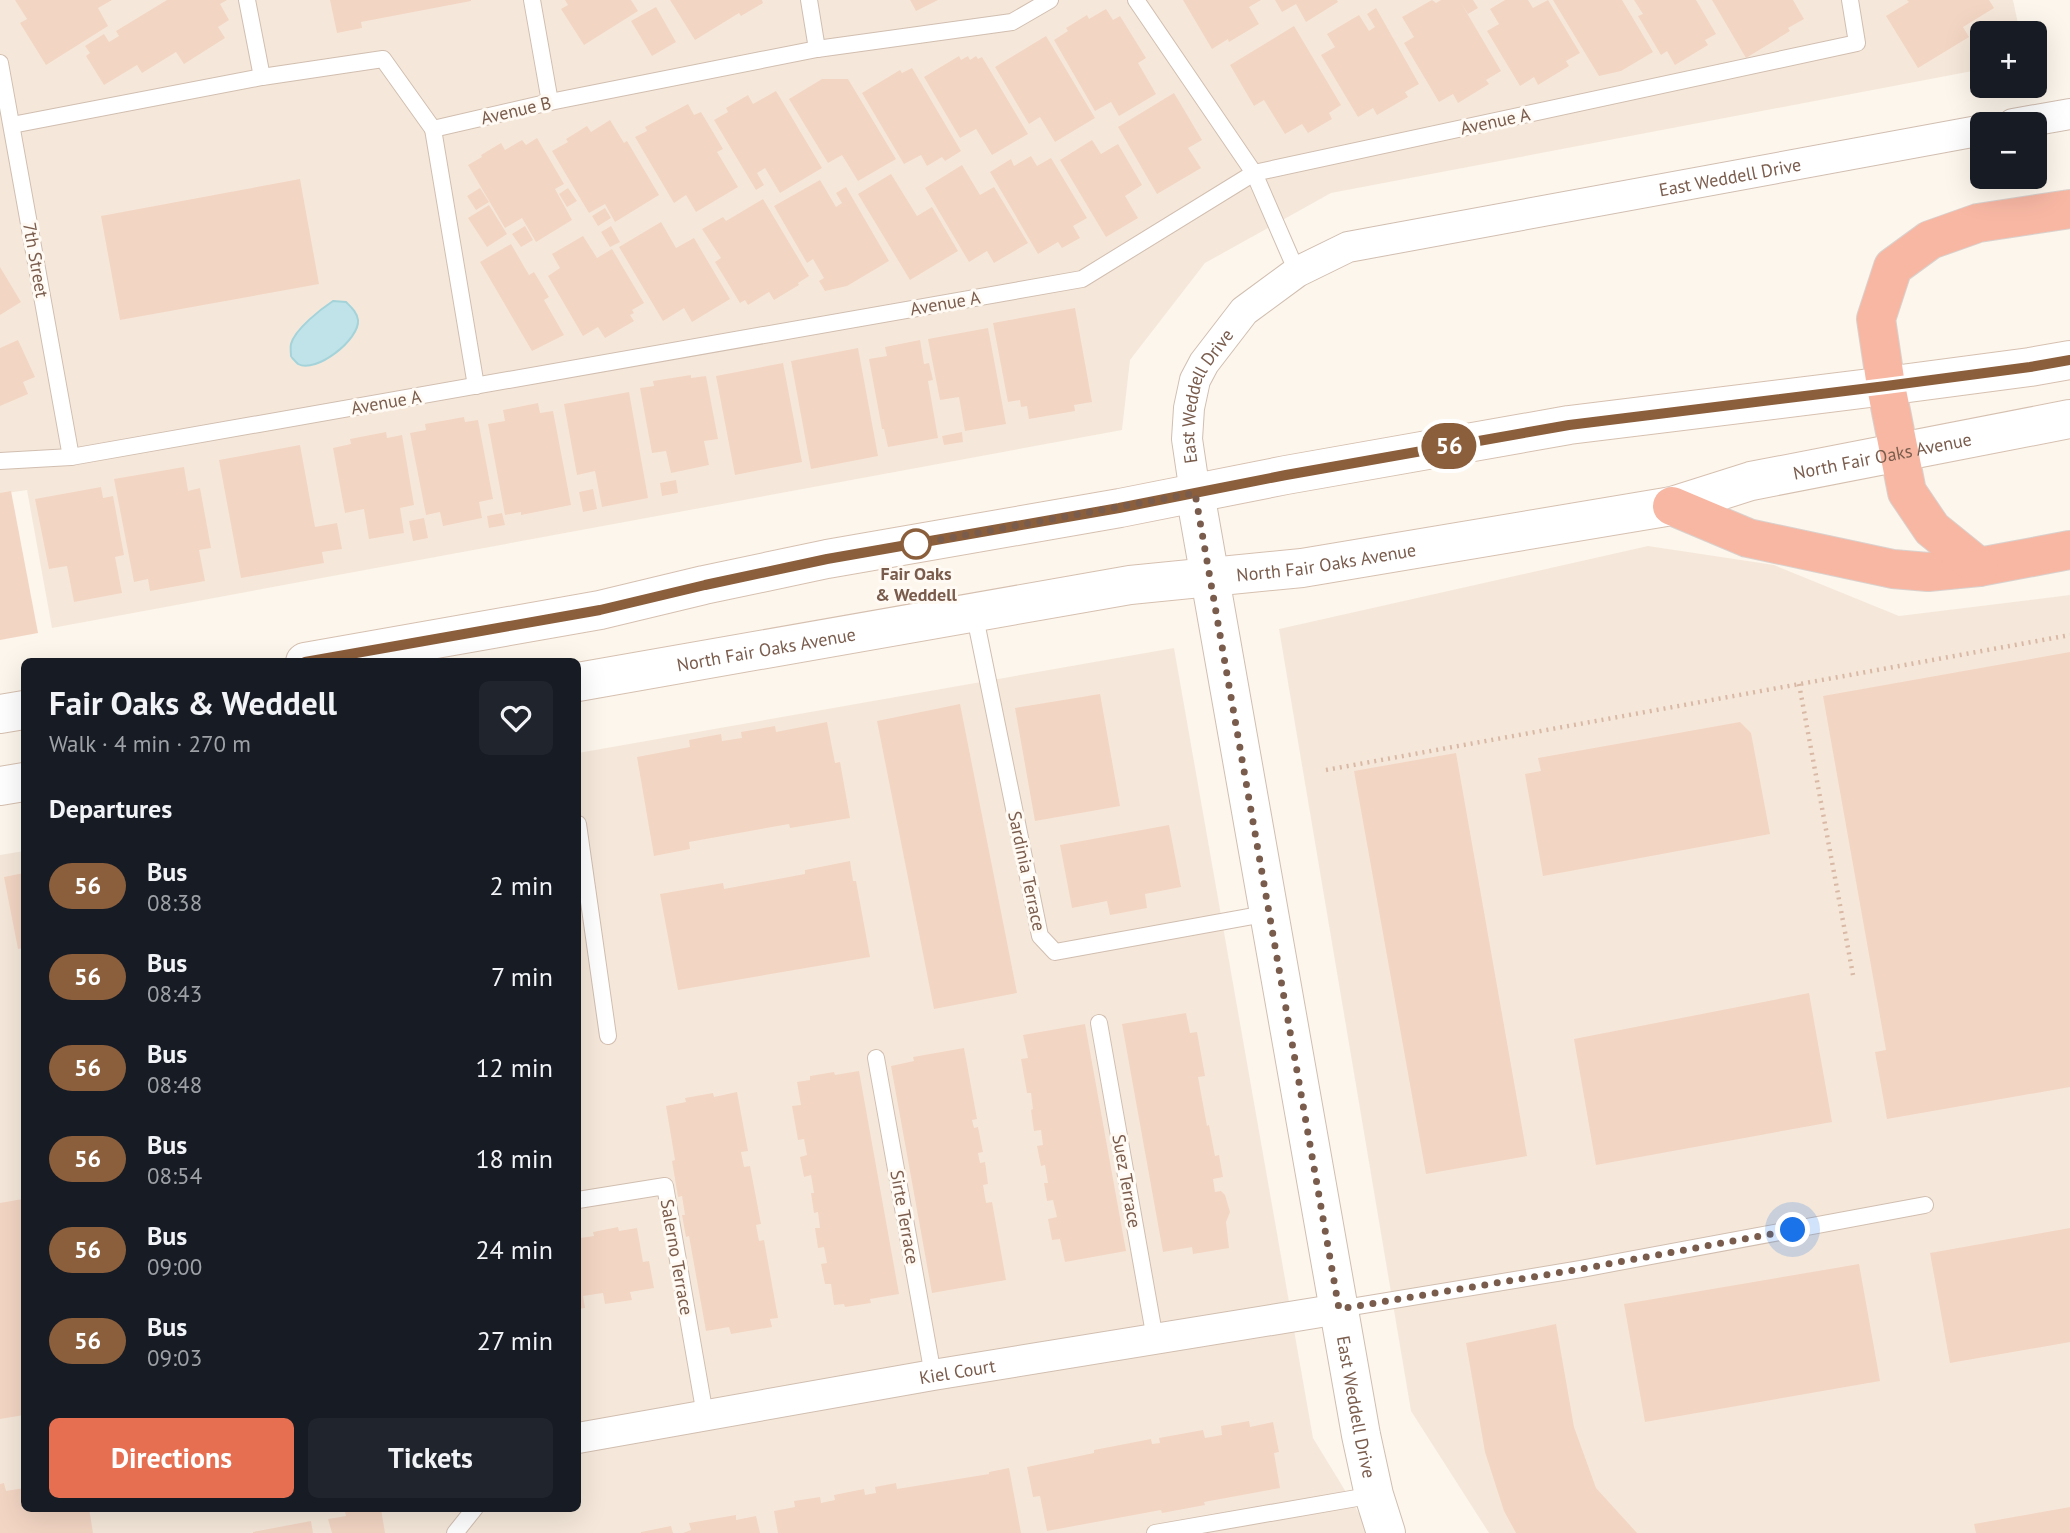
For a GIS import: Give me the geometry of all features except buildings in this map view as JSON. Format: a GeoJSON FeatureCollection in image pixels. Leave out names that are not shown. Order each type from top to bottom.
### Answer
{"type":"FeatureCollection","features":[{"type":"Feature","properties":{"kind":"highway"},"geometry":{"type":"LineString","coordinates":[[1979,567],[1931,529],[1907,492],[1876,319],[1893,267],[1930,240],[1978,223],[2070,209]]}},
{"type":"Feature","properties":{"kind":"highway"},"geometry":{"type":"LineString","coordinates":[[1672,506],[1748,538],[1893,569],[1928,572],[1979,567],[2070,550]]}},
{"type":"Feature","properties":{"kind":"main road"},"geometry":{"type":"LineString","coordinates":[[328,658],[600,610],[827,559],[1569,425],[1886,386],[2070,360]]}},
{"type":"Feature","properties":{"kind":"main road","name":"North Fair Oaks Avenue"},"geometry":{"type":"LineString","coordinates":[[581,681],[1130,585],[1302,568],[1672,506],[1751,481],[2070,419]]}},
{"type":"Feature","properties":{"kind":"main road","name":"East Weddell Drive"},"geometry":{"type":"LineString","coordinates":[[1195,493],[1339,1309],[1374,1495],[1387,1533]]}},
{"type":"Feature","properties":{"kind":"main road"},"geometry":{"type":"LineString","coordinates":[[0,715],[21,711]]}},
{"type":"Feature","properties":{"kind":"main road"},"geometry":{"type":"LineString","coordinates":[[0,786],[21,782]]}},
{"type":"Feature","properties":{"kind":"street"},"geometry":{"type":"LineString","coordinates":[[2047,118],[2070,114]]}},
{"type":"Feature","properties":{"kind":"street","name":"East Weddell Drive"},"geometry":{"type":"LineString","coordinates":[[1195,493],[1187,439],[1189,408],[1195,380],[1204,363],[1244,311],[1297,272],[1348,247],[1970,132]]}},
{"type":"Feature","properties":{"kind":"street","name":"Kiel Court"},"geometry":{"type":"LineString","coordinates":[[581,1437],[1339,1309]]}},
{"type":"Feature","properties":{"kind":"lane"},"geometry":{"type":"LineString","coordinates":[[247,0],[262,77]]}},
{"type":"Feature","properties":{"kind":"lane"},"geometry":{"type":"LineString","coordinates":[[532,0],[550,102]]}},
{"type":"Feature","properties":{"kind":"lane"},"geometry":{"type":"LineString","coordinates":[[809,0],[817,48]]}},
{"type":"Feature","properties":{"kind":"lane","name":"Avenue B"},"geometry":{"type":"LineString","coordinates":[[433,129],[550,102],[817,48],[1012,22],[1050,0]]}},
{"type":"Feature","properties":{"kind":"lane"},"geometry":{"type":"LineString","coordinates":[[1136,0],[1254,173],[1297,272]]}},
{"type":"Feature","properties":{"kind":"lane","name":"Avenue A"},"geometry":{"type":"LineString","coordinates":[[0,461],[71,457],[1082,279],[1254,173],[1857,43],[1850,0]]}},
{"type":"Feature","properties":{"kind":"lane"},"geometry":{"type":"LineString","coordinates":[[12,125],[262,77],[383,59],[433,129],[477,386]]}},
{"type":"Feature","properties":{"kind":"lane","name":"7th Street"},"geometry":{"type":"LineString","coordinates":[[0,64],[71,457]]}},
{"type":"Feature","properties":{"kind":"lane","name":"Sardinia Terrace"},"geometry":{"type":"LineString","coordinates":[[974,611],[1040,936],[1055,952],[1270,913]]}},
{"type":"Feature","properties":{"kind":"lane"},"geometry":{"type":"LineString","coordinates":[[581,845],[608,1036]]}},
{"type":"Feature","properties":{"kind":"lane","name":"Suez Terrace"},"geometry":{"type":"LineString","coordinates":[[1098,1023],[1155,1339]]}},
{"type":"Feature","properties":{"kind":"lane","name":"Sirte Terrace"},"geometry":{"type":"LineString","coordinates":[[876,1058],[933,1376]]}},
{"type":"Feature","properties":{"kind":"lane","name":"Salerno Terrace"},"geometry":{"type":"LineString","coordinates":[[581,1200],[665,1186],[705,1415]]}},
{"type":"Feature","properties":{"kind":"lane"},"geometry":{"type":"LineString","coordinates":[[1339,1309],[1581,1269],[1925,1205]]}},
{"type":"Feature","properties":{"kind":"lane"},"geometry":{"type":"LineString","coordinates":[[1155,1533],[1210,1528],[1374,1495]]}},
{"type":"Feature","properties":{"kind":"lane"},"geometry":{"type":"LineString","coordinates":[[454,1533],[472,1512]]}},
{"type":"Feature","properties":{"kind":"path"},"geometry":{"type":"LineString","coordinates":[[1326,770],[2070,635]]}},
{"type":"Feature","properties":{"kind":"path"},"geometry":{"type":"LineString","coordinates":[[1799,684],[1853,975]]}},
{"type":"Feature","properties":{"kind":"shaded area"},"geometry":{"type":"Polygon","coordinates":[[[0,0],[2013,0],[2017,21],[1970,21],[1970,71],[1331,193],[1205,263],[1130,360],[1122,430],[52,628],[27,490],[0,494],[0,0]]]}},
{"type":"Feature","properties":{"kind":"shaded area"},"geometry":{"type":"Polygon","coordinates":[[[1648,546],[1774,565],[1899,616],[2070,595],[2070,1533],[1489,1533],[1411,1411],[1279,629],[1648,546]]]}},
{"type":"Feature","properties":{"kind":"shaded area"},"geometry":{"type":"Polygon","coordinates":[[[1174,648],[1313,1438],[1371,1533],[0,1533],[0,855],[21,852],[21,1512],[581,1512],[581,752],[1174,648]]]}},
{"type":"Feature","properties":{"kind":"water"},"geometry":{"type":"Polygon","coordinates":[[[333,301],[346,302],[354,310],[358,320],[357,328],[336,353],[315,364],[298,364],[291,356],[293,338],[309,320],[333,301]]]}},
{"type":"Feature","properties":{"kind":"bus line","name":"56"},"geometry":{"type":"LineString","coordinates":[[328,658],[600,610],[827,559],[1569,425],[1886,386],[2070,360]]}},
{"type":"Feature","properties":{"kind":"place","name":"Fair Oaks & Weddell"},"geometry":{"type":"Point","coordinates":[916,544]}},
{"type":"Feature","properties":{"kind":"route"},"geometry":{"type":"LineString","coordinates":[[916,544],[1195,493],[1339,1309],[1793,1230]]}}]}
